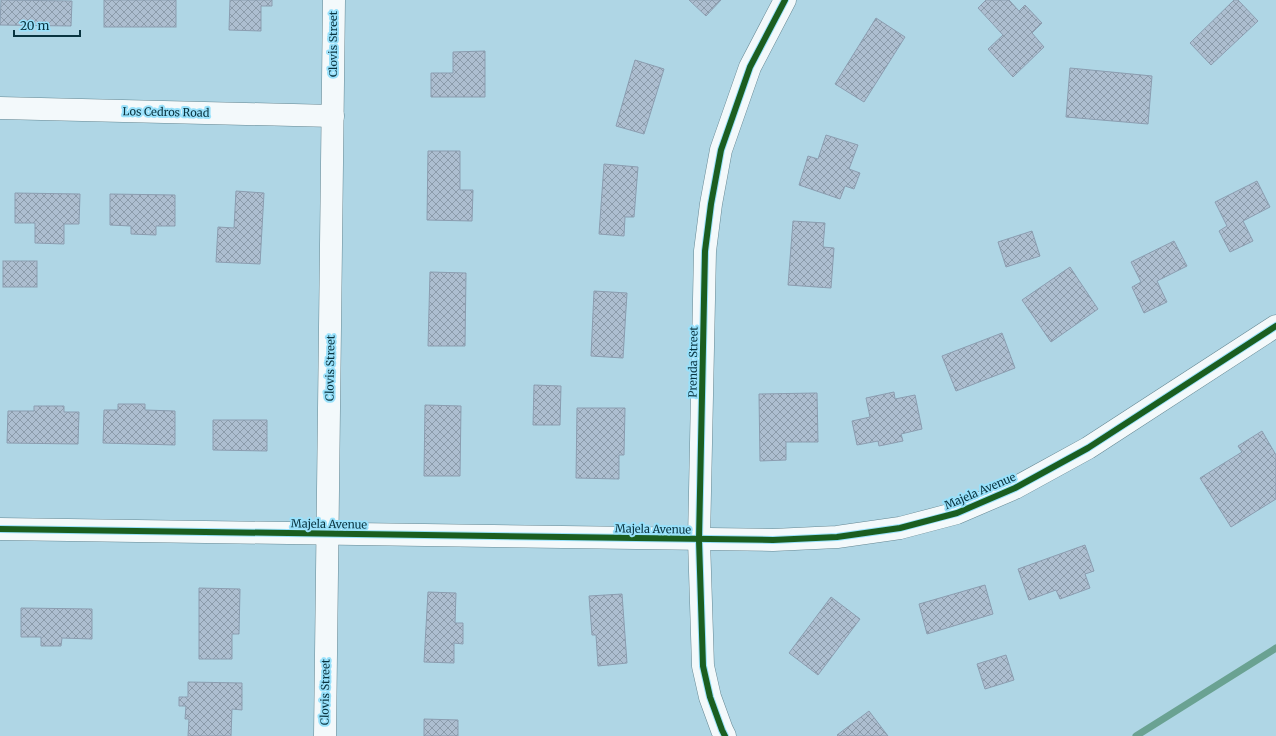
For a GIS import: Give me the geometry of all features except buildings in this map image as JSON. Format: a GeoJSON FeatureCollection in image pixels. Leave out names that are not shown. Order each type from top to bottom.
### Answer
{"type":"FeatureCollection","features":[{"type":"Feature","properties":{"kind":"street","name":"Clovis Street"},"geometry":{"type":"LineString","coordinates":[[325,736],[334,0]]}},
{"type":"Feature","properties":{"kind":"street","name":"Prenda Street"},"geometry":{"type":"LineString","coordinates":[[725,736],[710,697],[703,666],[699,540],[705,251],[711,204],[721,150],[750,67],[785,0]]}},
{"type":"Feature","properties":{"kind":"street","name":"Los Cedros Road"},"geometry":{"type":"LineString","coordinates":[[0,108],[333,116]]}},
{"type":"Feature","properties":{"kind":"street","name":"Majela Avenue"},"geometry":{"type":"LineString","coordinates":[[0,529],[773,540],[837,537],[900,528],[957,513],[1015,488],[1088,448],[1276,326]]}},
{"type":"Feature","properties":{"kind":"waterway"},"geometry":{"type":"LineString","coordinates":[[1136,736],[1276,648]]}},
{"type":"Feature","properties":{"kind":"cycle path"},"geometry":{"type":"LineString","coordinates":[[725,736],[710,697],[703,666],[699,540],[705,251],[711,204],[721,150],[750,67],[785,0]]}},
{"type":"Feature","properties":{"kind":"cycle path"},"geometry":{"type":"LineString","coordinates":[[0,529],[773,540],[837,537],[900,528],[957,513],[1015,488],[1088,448],[1276,326]]}}]}
